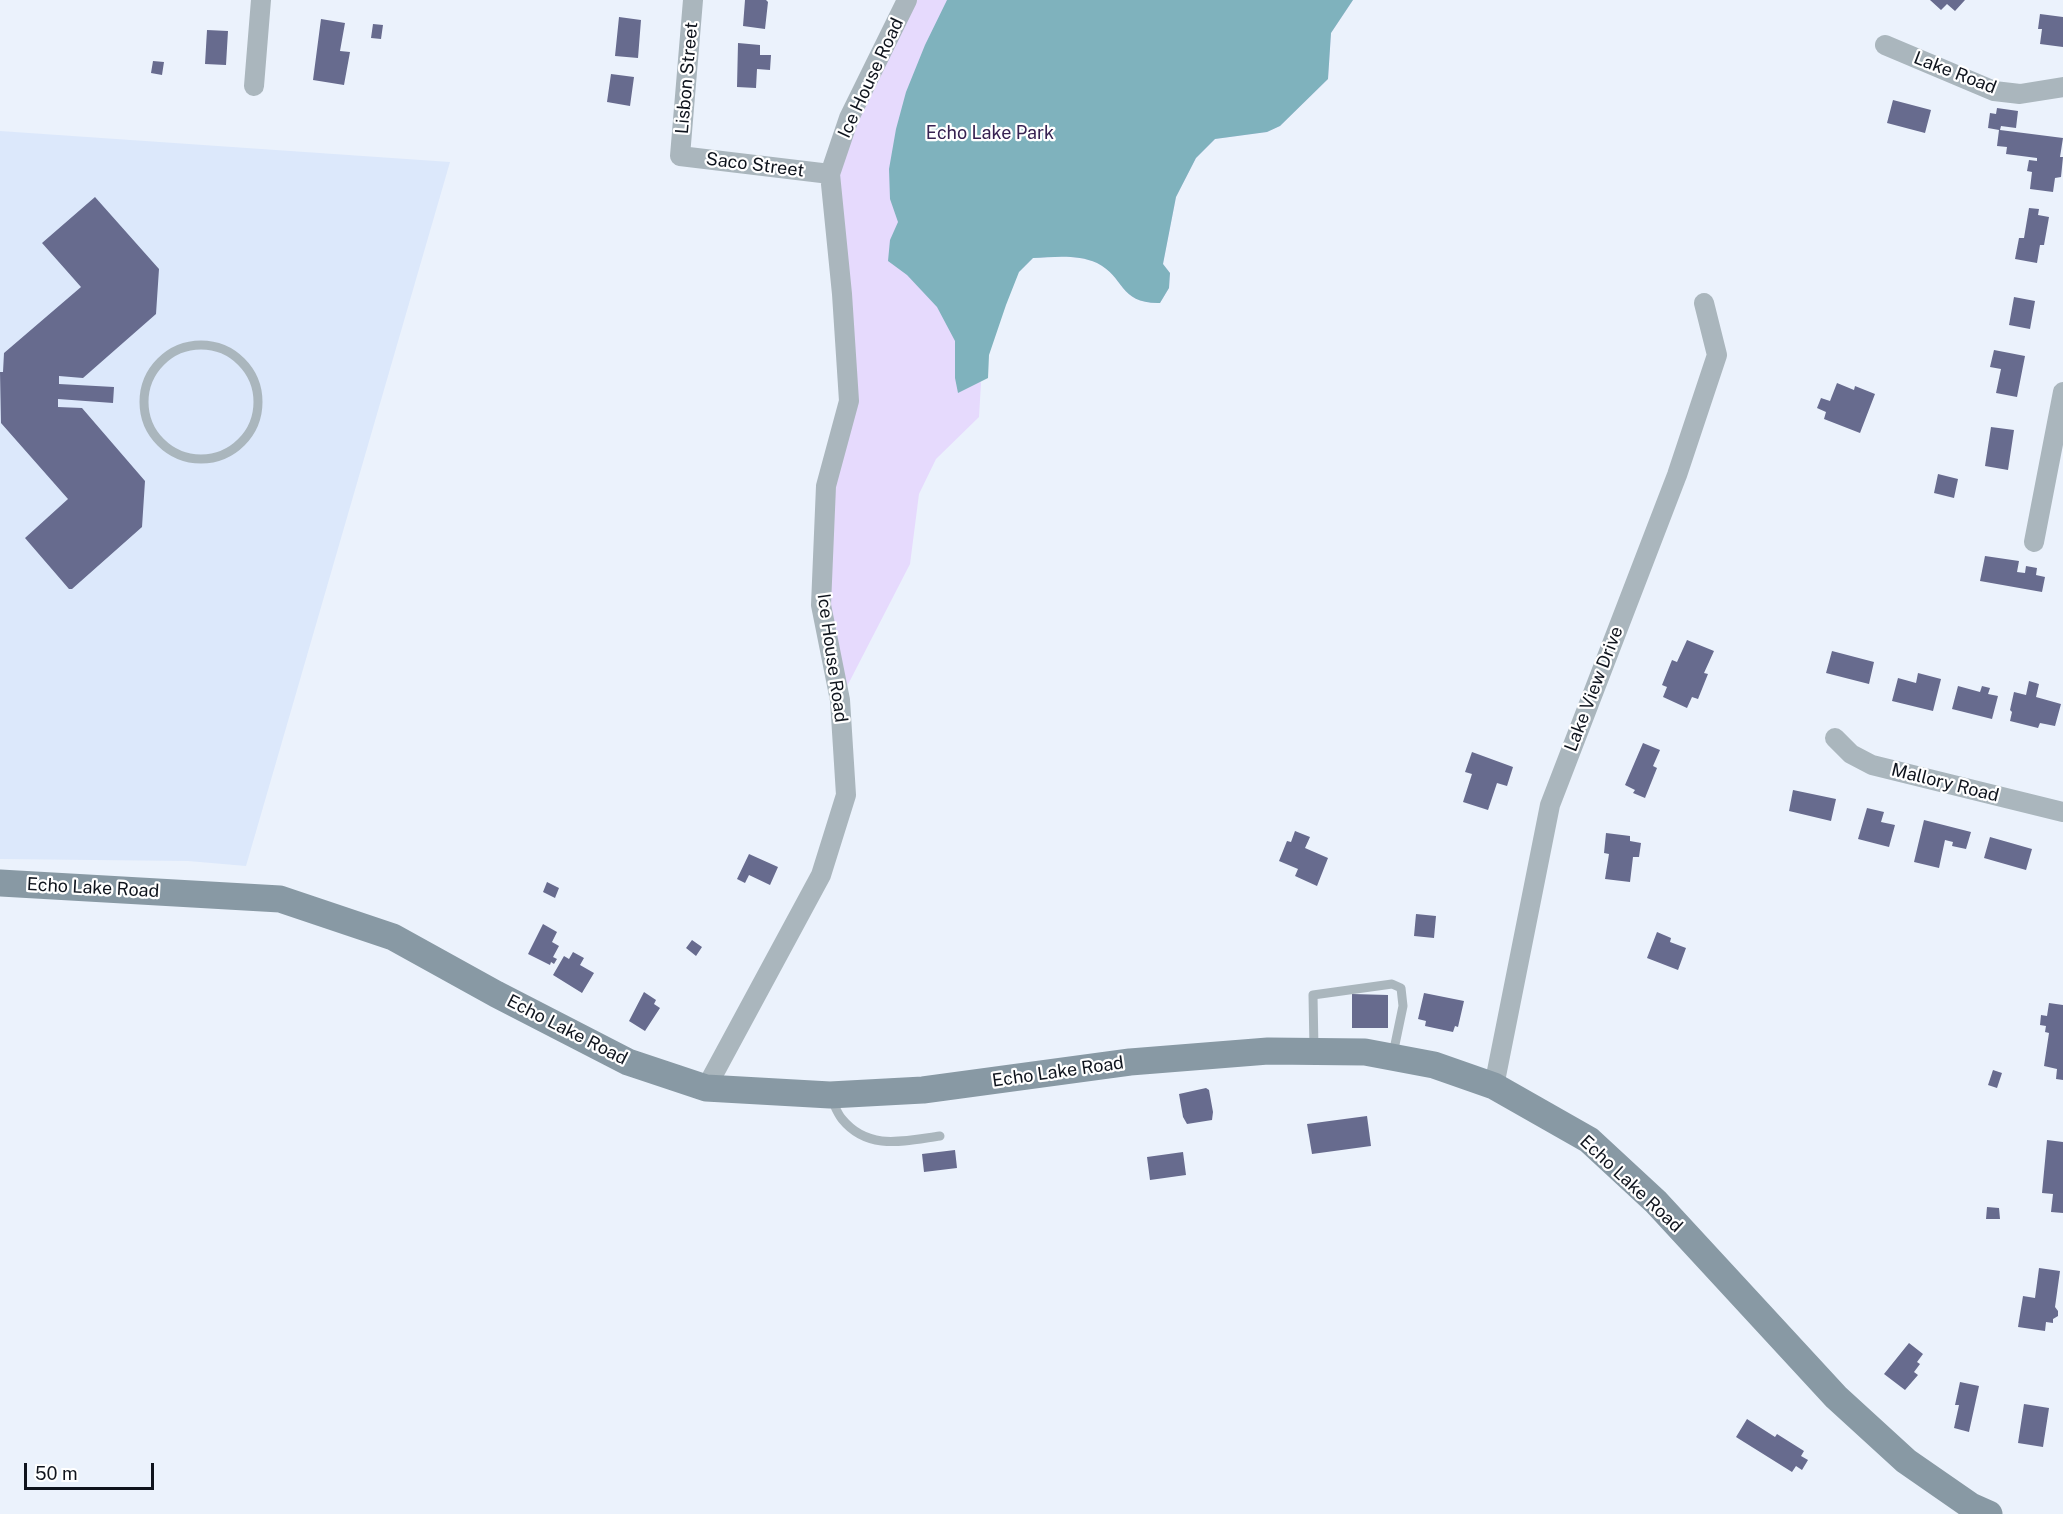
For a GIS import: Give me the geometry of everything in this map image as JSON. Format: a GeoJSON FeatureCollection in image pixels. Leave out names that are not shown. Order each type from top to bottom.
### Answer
{"type":"FeatureCollection","features":[{"type":"Feature","properties":{"kind":"main road","name":"Echo Lake Road"},"geometry":{"type":"LineString","coordinates":[[0,883],[87,886],[280,899],[393,937],[496,994],[628,1062],[706,1088],[830,1095],[923,1090],[1130,1062],[1260,1052],[1365,1052],[1434,1065],[1494,1086],[1588,1140],[1656,1202],[1836,1397],[1906,1461],[1971,1506],[1989,1514]]}},
{"type":"Feature","properties":{"kind":"street"},"geometry":{"type":"LineString","coordinates":[[254,86],[261,0]]}},
{"type":"Feature","properties":{"kind":"street","name":"Lisbon Street"},"geometry":{"type":"LineString","coordinates":[[680,156],[693,0]]}},
{"type":"Feature","properties":{"kind":"street","name":"Ice House Road"},"geometry":{"type":"LineString","coordinates":[[706,1088],[821,875],[846,795],[840,700],[821,605],[826,486],[849,400],[842,294],[830,174],[849,118],[907,0]]}},
{"type":"Feature","properties":{"kind":"street","name":"Lake Road"},"geometry":{"type":"LineString","coordinates":[[1885,45],[1994,91],[2020,94],[2063,87]]}},
{"type":"Feature","properties":{"kind":"street","name":"Saco Street"},"geometry":{"type":"LineString","coordinates":[[680,156],[830,174]]}},
{"type":"Feature","properties":{"kind":"street","name":"Lake View Drive"},"geometry":{"type":"LineString","coordinates":[[1494,1086],[1550,805],[1677,475],[1717,355],[1704,303]]}},
{"type":"Feature","properties":{"kind":"street"},"geometry":{"type":"LineString","coordinates":[[2034,542],[2059,443],[2063,392]]}},
{"type":"Feature","properties":{"kind":"street","name":"Mallory Road"},"geometry":{"type":"LineString","coordinates":[[1835,738],[1851,754],[1872,765],[2063,812]]}},
{"type":"Feature","properties":{"kind":"lane"},"geometry":{"type":"LineString","coordinates":[[190,345],[209,345],[227,351],[243,362],[253,378],[258,396],[257,415],[249,433],[237,447],[220,456],[201,459],[182,456],[166,447],[153,433],[145,416],[143,398],[148,380],[158,364],[172,352],[190,345]]}},
{"type":"Feature","properties":{"kind":"lane"},"geometry":{"type":"LineString","coordinates":[[1314,1051],[1313,995],[1392,984],[1401,988],[1403,1006],[1392,1057]]}},
{"type":"Feature","properties":{"kind":"lane"},"geometry":{"type":"LineString","coordinates":[[830,1095],[842,1118],[862,1137],[889,1143],[940,1136]]}},
{"type":"Feature","properties":{"kind":"shaded area"},"geometry":{"type":"Polygon","coordinates":[[[0,131],[450,162],[246,866],[188,861],[0,859],[0,131]]]}},
{"type":"Feature","properties":{"kind":"green space","name":"Echo Lake Park"},"geometry":{"type":"Polygon","coordinates":[[[907,0],[1353,0],[1331,33],[1328,79],[1280,126],[1267,132],[1215,139],[1196,158],[1176,197],[1163,264],[1170,273],[1169,288],[1160,303],[1137,299],[1129,294],[1106,269],[1082,258],[1033,258],[1019,272],[971,353],[981,383],[979,417],[936,459],[919,494],[910,564],[840,700],[821,605],[826,486],[849,401],[830,174],[907,0]]]}},
{"type":"Feature","properties":{"kind":"water","name":"Echo Lake Park"},"geometry":{"type":"Polygon","coordinates":[[[947,0],[1353,0],[1331,33],[1328,79],[1280,126],[1267,132],[1215,139],[1196,158],[1176,197],[1163,264],[1170,273],[1169,288],[1160,303],[1137,299],[1129,294],[1106,269],[1089,260],[1065,257],[1033,258],[1019,272],[1006,305],[989,355],[988,378],[958,393],[955,378],[955,341],[937,307],[907,275],[888,261],[890,240],[898,222],[890,199],[889,169],[896,129],[906,92],[947,0]]]}},
{"type":"Feature","properties":{"kind":"building"},"geometry":{"type":"Polygon","coordinates":[[[745,0],[766,0],[768,2],[765,29],[743,26],[745,0]]]}},
{"type":"Feature","properties":{"kind":"building"},"geometry":{"type":"Polygon","coordinates":[[[1930,0],[1965,0],[1955,11],[1947,4],[1941,10],[1930,0]]]}},
{"type":"Feature","properties":{"kind":"building"},"geometry":{"type":"Polygon","coordinates":[[[2040,14],[2063,17],[2063,47],[2040,44],[2042,29],[2038,29],[2040,14]]]}},
{"type":"Feature","properties":{"kind":"building"},"geometry":{"type":"Polygon","coordinates":[[[619,17],[641,20],[638,58],[615,56],[619,17]]]}},
{"type":"Feature","properties":{"kind":"building"},"geometry":{"type":"Polygon","coordinates":[[[321,19],[345,23],[340,51],[350,52],[344,85],[313,80],[321,19]]]}},
{"type":"Feature","properties":{"kind":"building"},"geometry":{"type":"Polygon","coordinates":[[[373,24],[383,25],[381,39],[371,38],[373,24]]]}},
{"type":"Feature","properties":{"kind":"building"},"geometry":{"type":"Polygon","coordinates":[[[207,30],[228,31],[226,65],[205,64],[207,30]]]}},
{"type":"Feature","properties":{"kind":"building"},"geometry":{"type":"Polygon","coordinates":[[[738,43],[760,45],[760,55],[771,55],[770,70],[757,69],[756,88],[737,87],[738,43]]]}},
{"type":"Feature","properties":{"kind":"building"},"geometry":{"type":"Polygon","coordinates":[[[153,61],[164,62],[162,75],[151,73],[153,61]]]}},
{"type":"Feature","properties":{"kind":"building"},"geometry":{"type":"Polygon","coordinates":[[[611,74],[634,77],[630,106],[607,102],[611,74]]]}},
{"type":"Feature","properties":{"kind":"building"},"geometry":{"type":"Polygon","coordinates":[[[1893,100],[1931,110],[1925,133],[1887,123],[1893,100]]]}},
{"type":"Feature","properties":{"kind":"building"},"geometry":{"type":"Polygon","coordinates":[[[1997,108],[2018,111],[2016,128],[2001,126],[2000,130],[2063,138],[2060,157],[2063,157],[2061,177],[2055,178],[2053,192],[2030,189],[2032,172],[2027,171],[2029,160],[2037,161],[2037,158],[2006,154],[2007,147],[1997,146],[1999,130],[1988,128],[1990,113],[1996,114],[1997,108]]]}},
{"type":"Feature","properties":{"kind":"building"},"geometry":{"type":"Polygon","coordinates":[[[95,197],[159,269],[156,314],[83,378],[59,376],[59,384],[114,387],[113,403],[58,399],[58,407],[82,408],[145,481],[142,527],[72,589],[69,589],[25,538],[68,499],[1,423],[0,372],[3,372],[4,353],[81,287],[42,243],[95,197]]]}},
{"type":"Feature","properties":{"kind":"building"},"geometry":{"type":"Polygon","coordinates":[[[2029,208],[2039,209],[2038,215],[2049,217],[2044,245],[2040,245],[2037,263],[2015,259],[2019,238],[2024,238],[2029,208]]]}},
{"type":"Feature","properties":{"kind":"building"},"geometry":{"type":"Polygon","coordinates":[[[2014,297],[2035,301],[2030,329],[2009,325],[2014,297]]]}},
{"type":"Feature","properties":{"kind":"building"},"geometry":{"type":"Polygon","coordinates":[[[1994,350],[2025,356],[2017,397],[1996,393],[2001,369],[1990,367],[1994,350]]]}},
{"type":"Feature","properties":{"kind":"building"},"geometry":{"type":"Polygon","coordinates":[[[1837,383],[1854,390],[1855,386],[1875,394],[1860,433],[1824,419],[1826,412],[1817,408],[1821,398],[1830,401],[1837,383]]]}},
{"type":"Feature","properties":{"kind":"building"},"geometry":{"type":"Polygon","coordinates":[[[1991,427],[2014,430],[2008,470],[1985,466],[1991,427]]]}},
{"type":"Feature","properties":{"kind":"building"},"geometry":{"type":"Polygon","coordinates":[[[1938,474],[1958,479],[1954,498],[1934,493],[1938,474]]]}},
{"type":"Feature","properties":{"kind":"building"},"geometry":{"type":"Polygon","coordinates":[[[1985,556],[2019,561],[2017,572],[2025,573],[2026,566],[2037,568],[2036,575],[2045,577],[2042,592],[1980,581],[1985,556]]]}},
{"type":"Feature","properties":{"kind":"building"},"geometry":{"type":"Polygon","coordinates":[[[1687,640],[1714,651],[1704,673],[1708,674],[1698,699],[1692,697],[1687,708],[1663,697],[1667,687],[1662,685],[1672,660],[1677,662],[1687,640]]]}},
{"type":"Feature","properties":{"kind":"building"},"geometry":{"type":"Polygon","coordinates":[[[1832,651],[1874,662],[1869,684],[1826,673],[1832,651]]]}},
{"type":"Feature","properties":{"kind":"building"},"geometry":{"type":"Polygon","coordinates":[[[1918,673],[1941,679],[1933,711],[1892,701],[1898,678],[1916,683],[1918,673]]]}},
{"type":"Feature","properties":{"kind":"building"},"geometry":{"type":"Polygon","coordinates":[[[2029,681],[2039,684],[2036,697],[2061,704],[2055,726],[2040,723],[2038,728],[2010,721],[2014,692],[2026,695],[2029,681]]]}},
{"type":"Feature","properties":{"kind":"building"},"geometry":{"type":"Polygon","coordinates":[[[1958,686],[1980,692],[1982,686],[1990,688],[1988,694],[1998,696],[1992,719],[1952,709],[1958,686]]]}},
{"type":"Feature","properties":{"kind":"building"},"geometry":{"type":"Polygon","coordinates":[[[1643,743],[1660,750],[1653,766],[1657,768],[1645,798],[1633,793],[1635,790],[1625,785],[1643,743]]]}},
{"type":"Feature","properties":{"kind":"building"},"geometry":{"type":"Polygon","coordinates":[[[1472,752],[1513,767],[1507,786],[1497,783],[1488,810],[1463,802],[1472,774],[1465,772],[1472,752]]]}},
{"type":"Feature","properties":{"kind":"building"},"geometry":{"type":"Polygon","coordinates":[[[1793,790],[1836,799],[1831,821],[1789,811],[1793,790]]]}},
{"type":"Feature","properties":{"kind":"building"},"geometry":{"type":"Polygon","coordinates":[[[1867,808],[1884,812],[1881,822],[1895,825],[1889,847],[1858,839],[1867,808]]]}},
{"type":"Feature","properties":{"kind":"building"},"geometry":{"type":"Polygon","coordinates":[[[1924,820],[1971,832],[1966,849],[1952,846],[1953,842],[1945,840],[1939,868],[1914,862],[1924,820]]]}},
{"type":"Feature","properties":{"kind":"building"},"geometry":{"type":"Polygon","coordinates":[[[1295,831],[1310,837],[1305,848],[1328,858],[1317,886],[1295,876],[1298,869],[1279,861],[1287,841],[1291,842],[1295,831]]]}},
{"type":"Feature","properties":{"kind":"building"},"geometry":{"type":"Polygon","coordinates":[[[1606,833],[1630,836],[1630,841],[1641,843],[1639,857],[1633,857],[1630,882],[1605,879],[1609,854],[1604,853],[1606,833]]]}},
{"type":"Feature","properties":{"kind":"building"},"geometry":{"type":"Polygon","coordinates":[[[1990,837],[2032,849],[2026,870],[1984,858],[1990,837]]]}},
{"type":"Feature","properties":{"kind":"building"},"geometry":{"type":"Polygon","coordinates":[[[749,854],[778,867],[770,885],[749,875],[745,883],[737,879],[749,854]]]}},
{"type":"Feature","properties":{"kind":"building"},"geometry":{"type":"Polygon","coordinates":[[[547,882],[559,888],[555,898],[543,892],[547,882]]]}},
{"type":"Feature","properties":{"kind":"building"},"geometry":{"type":"Polygon","coordinates":[[[1416,914],[1436,916],[1434,938],[1414,936],[1416,914]]]}},
{"type":"Feature","properties":{"kind":"building"},"geometry":{"type":"Polygon","coordinates":[[[543,924],[557,932],[552,942],[559,946],[553,957],[557,959],[554,964],[551,962],[550,965],[528,954],[543,924]]]}},
{"type":"Feature","properties":{"kind":"building"},"geometry":{"type":"Polygon","coordinates":[[[1657,932],[1671,938],[1670,942],[1686,948],[1678,970],[1647,958],[1657,932]]]}},
{"type":"Feature","properties":{"kind":"building"},"geometry":{"type":"Polygon","coordinates":[[[692,940],[702,947],[696,956],[686,948],[692,940]]]}},
{"type":"Feature","properties":{"kind":"building"},"geometry":{"type":"Polygon","coordinates":[[[573,952],[584,958],[580,965],[594,973],[582,993],[553,975],[564,956],[569,959],[573,952]]]}},
{"type":"Feature","properties":{"kind":"building"},"geometry":{"type":"Polygon","coordinates":[[[644,992],[656,1000],[654,1004],[660,1008],[645,1031],[629,1021],[644,992]]]}},
{"type":"Feature","properties":{"kind":"building"},"geometry":{"type":"Polygon","coordinates":[[[1424,993],[1464,1001],[1458,1027],[1455,1026],[1453,1032],[1425,1026],[1426,1021],[1418,1019],[1424,993]]]}},
{"type":"Feature","properties":{"kind":"building"},"geometry":{"type":"Polygon","coordinates":[[[1352,994],[1388,995],[1388,1028],[1352,1028],[1352,994]]]}},
{"type":"Feature","properties":{"kind":"building"},"geometry":{"type":"Polygon","coordinates":[[[2049,1003],[2063,1005],[2063,1080],[2056,1079],[2057,1069],[2044,1066],[2049,1033],[2045,1032],[2046,1026],[2040,1025],[2041,1015],[2047,1016],[2049,1003]]]}},
{"type":"Feature","properties":{"kind":"building"},"geometry":{"type":"Polygon","coordinates":[[[1993,1070],[2002,1073],[1997,1088],[1988,1085],[1993,1070]]]}},
{"type":"Feature","properties":{"kind":"building"},"geometry":{"type":"Polygon","coordinates":[[[1206,1088],[1209,1090],[1212,1120],[1187,1124],[1183,1117],[1179,1094],[1206,1088]]]}},
{"type":"Feature","properties":{"kind":"building"},"geometry":{"type":"Polygon","coordinates":[[[1367,1116],[1371,1146],[1312,1154],[1307,1124],[1367,1116]]]}},
{"type":"Feature","properties":{"kind":"building"},"geometry":{"type":"Polygon","coordinates":[[[2047,1140],[2063,1142],[2063,1213],[2051,1212],[2053,1194],[2042,1193],[2047,1140]]]}},
{"type":"Feature","properties":{"kind":"building"},"geometry":{"type":"Polygon","coordinates":[[[955,1150],[957,1168],[924,1172],[922,1154],[955,1150]]]}},
{"type":"Feature","properties":{"kind":"building"},"geometry":{"type":"Polygon","coordinates":[[[1183,1152],[1186,1175],[1150,1180],[1147,1157],[1183,1152]]]}},
{"type":"Feature","properties":{"kind":"building"},"geometry":{"type":"Polygon","coordinates":[[[1987,1207],[1999,1208],[2000,1219],[1986,1219],[1987,1207]]]}},
{"type":"Feature","properties":{"kind":"building"},"geometry":{"type":"Polygon","coordinates":[[[2039,1268],[2060,1271],[2055,1307],[2058,1316],[2053,1319],[2053,1323],[2046,1322],[2045,1331],[2018,1327],[2023,1296],[2035,1298],[2039,1268]]]}},
{"type":"Feature","properties":{"kind":"building"},"geometry":{"type":"Polygon","coordinates":[[[1909,1343],[1923,1354],[1914,1372],[1918,1375],[1905,1390],[1884,1374],[1909,1343]]]}},
{"type":"Feature","properties":{"kind":"building"},"geometry":{"type":"Polygon","coordinates":[[[1960,1382],[1979,1386],[1969,1432],[1954,1428],[1959,1405],[1955,1405],[1960,1382]]]}},
{"type":"Feature","properties":{"kind":"building"},"geometry":{"type":"Polygon","coordinates":[[[2024,1404],[2049,1408],[2043,1447],[2018,1443],[2024,1404]]]}},
{"type":"Feature","properties":{"kind":"building"},"geometry":{"type":"Polygon","coordinates":[[[1747,1419],[1775,1437],[1777,1434],[1804,1451],[1801,1456],[1808,1460],[1802,1470],[1796,1466],[1792,1472],[1736,1437],[1747,1419]]]}}]}
